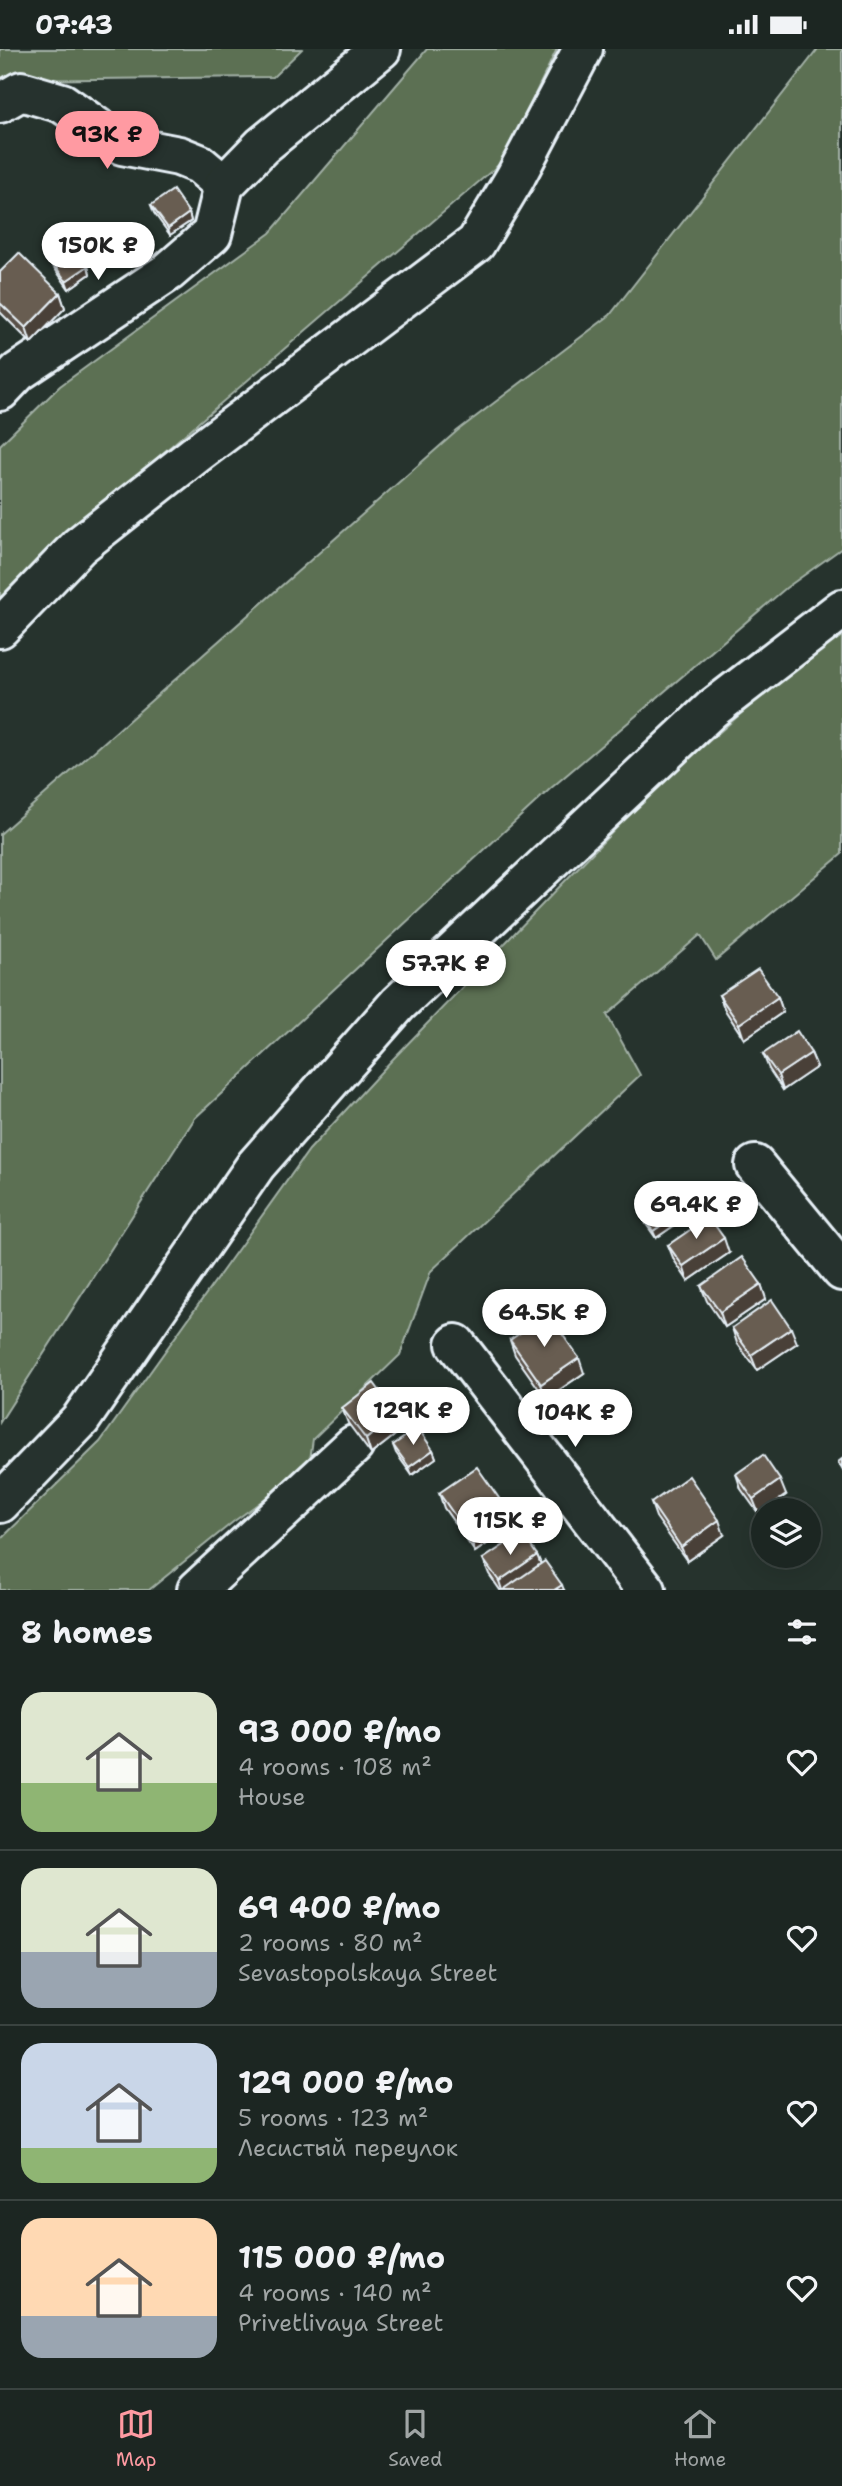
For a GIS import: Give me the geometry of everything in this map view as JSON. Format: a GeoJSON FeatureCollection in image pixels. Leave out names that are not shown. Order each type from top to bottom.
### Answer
{"type":"FeatureCollection","features":[{"type":"Feature","properties":{"kind":"street"},"geometry":{"type":"LineString","coordinates":[[0,391],[18,372],[168,272],[212,234],[224,185],[262,146],[381,49]]}},
{"type":"Feature","properties":{"kind":"street"},"geometry":{"type":"LineString","coordinates":[[0,628],[79,546],[195,454],[476,243],[515,178],[583,49]]}},
{"type":"Feature","properties":{"kind":"street"},"geometry":{"type":"LineString","coordinates":[[0,103],[21,91],[62,103],[122,145],[179,156],[199,164],[224,185]]}},
{"type":"Feature","properties":{"kind":"street"},"geometry":{"type":"LineString","coordinates":[[0,1503],[81,1419],[256,1165],[398,1004],[712,709],[842,609]]}},
{"type":"Feature","properties":{"kind":"street"},"geometry":{"type":"LineString","coordinates":[[755,1165],[842,1271]]}},
{"type":"Feature","properties":{"kind":"street"},"geometry":{"type":"LineString","coordinates":[[456,1344],[646,1590]]}},
{"type":"Feature","properties":{"kind":"street"},"geometry":{"type":"LineString","coordinates":[[200,1589],[354,1445]]}},
{"type":"Feature","properties":{"kind":"green space"},"geometry":{"type":"Polygon","coordinates":[[[0,49],[302,49],[273,77],[12,80],[0,89],[0,49]]]}},
{"type":"Feature","properties":{"kind":"green space"},"geometry":{"type":"Polygon","coordinates":[[[427,49],[557,49],[502,162],[93,513],[0,607],[0,445],[60,386],[270,233],[427,49]]]}},
{"type":"Feature","properties":{"kind":"green space"},"geometry":{"type":"Polygon","coordinates":[[[818,49],[842,49],[842,548],[786,588],[550,789],[195,1118],[0,1422],[0,834],[457,431],[610,315],[818,49]]]}},
{"type":"Feature","properties":{"kind":"green space"},"geometry":{"type":"Polygon","coordinates":[[[842,631],[842,854],[716,960],[700,935],[607,1015],[640,1075],[431,1271],[400,1355],[313,1439],[309,1467],[233,1522],[149,1590],[0,1590],[0,1540],[100,1442],[309,1150],[392,1060],[655,788],[819,646],[842,631]]]}},
{"type":"Feature","properties":{"kind":"building"},"geometry":{"type":"Polygon","coordinates":[[[173,190],[189,213],[168,228],[151,205],[173,190]]]}},
{"type":"Feature","properties":{"kind":"building"},"geometry":{"type":"Polygon","coordinates":[[[72,244],[88,266],[66,281],[50,259],[72,244]]]}},
{"type":"Feature","properties":{"kind":"building"},"geometry":{"type":"Polygon","coordinates":[[[19,253],[60,293],[26,328],[0,303],[0,272],[19,253]]]}},
{"type":"Feature","properties":{"kind":"building"},"geometry":{"type":"Polygon","coordinates":[[[758,969],[778,997],[739,1024],[719,995],[758,969]]]}},
{"type":"Feature","properties":{"kind":"building"},"geometry":{"type":"Polygon","coordinates":[[[797,1031],[811,1053],[778,1075],[763,1054],[797,1031]]]}},
{"type":"Feature","properties":{"kind":"building"},"geometry":{"type":"Polygon","coordinates":[[[685,1188],[695,1202],[653,1231],[643,1217],[685,1188]]]}},
{"type":"Feature","properties":{"kind":"building"},"geometry":{"type":"Polygon","coordinates":[[[709,1217],[724,1238],[683,1266],[668,1245],[709,1217]]]}},
{"type":"Feature","properties":{"kind":"building"},"geometry":{"type":"Polygon","coordinates":[[[742,1257],[761,1284],[720,1312],[701,1286],[742,1257]]]}},
{"type":"Feature","properties":{"kind":"building"},"geometry":{"type":"Polygon","coordinates":[[[772,1300],[791,1328],[751,1355],[732,1328],[772,1300]]]}},
{"type":"Feature","properties":{"kind":"building"},"geometry":{"type":"Polygon","coordinates":[[[548,1314],[579,1358],[541,1384],[510,1340],[548,1314]]]}},
{"type":"Feature","properties":{"kind":"building"},"geometry":{"type":"Polygon","coordinates":[[[374,1383],[397,1414],[366,1439],[342,1408],[374,1383]]]}},
{"type":"Feature","properties":{"kind":"building"},"geometry":{"type":"Polygon","coordinates":[[[418,1428],[433,1450],[409,1467],[393,1445],[418,1428]]]}},
{"type":"Feature","properties":{"kind":"building"},"geometry":{"type":"Polygon","coordinates":[[[763,1455],[780,1480],[752,1498],[736,1474],[763,1455]]]}},
{"type":"Feature","properties":{"kind":"building"},"geometry":{"type":"Polygon","coordinates":[[[477,1467],[508,1511],[470,1537],[439,1493],[477,1467]]]}},
{"type":"Feature","properties":{"kind":"building"},"geometry":{"type":"Polygon","coordinates":[[[689,1476],[719,1520],[681,1547],[651,1503],[689,1476]]]}},
{"type":"Feature","properties":{"kind":"building"},"geometry":{"type":"Polygon","coordinates":[[[522,1533],[537,1555],[499,1581],[483,1559],[522,1533]]]}},
{"type":"Feature","properties":{"kind":"building"},"geometry":{"type":"Polygon","coordinates":[[[545,1561],[562,1585],[554,1590],[503,1590],[545,1561]]]}}]}
